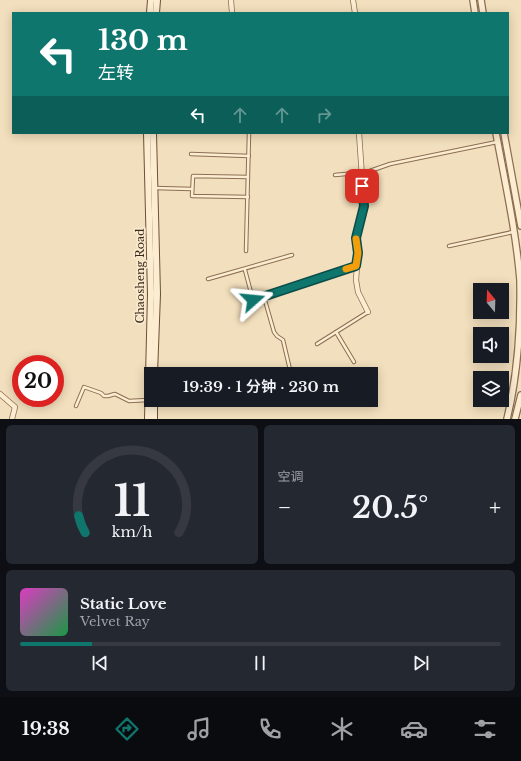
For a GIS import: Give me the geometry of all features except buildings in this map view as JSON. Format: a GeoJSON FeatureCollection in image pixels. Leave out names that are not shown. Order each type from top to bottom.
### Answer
{"type":"FeatureCollection","features":[{"type":"Feature","properties":{"kind":"main road"},"geometry":{"type":"LineString","coordinates":[[150,12],[151,0]]}},
{"type":"Feature","properties":{"kind":"main road"},"geometry":{"type":"LineString","coordinates":[[156,12],[157,0]]}},
{"type":"Feature","properties":{"kind":"main road","name":"Chaosheng Road"},"geometry":{"type":"LineString","coordinates":[[147,134],[151,294],[151,367]]}},
{"type":"Feature","properties":{"kind":"main road","name":"Chaosheng Road"},"geometry":{"type":"LineString","coordinates":[[153,134],[157,294],[154,367]]}},
{"type":"Feature","properties":{"kind":"main road","name":"Chaosheng Road"},"geometry":{"type":"LineString","coordinates":[[148,419],[150,407]]}},
{"type":"Feature","properties":{"kind":"main road","name":"Chaosheng Road"},"geometry":{"type":"LineString","coordinates":[[152,407],[154,419]]}},
{"type":"Feature","properties":{"kind":"street"},"geometry":{"type":"LineString","coordinates":[[231,0],[232,12]]}},
{"type":"Feature","properties":{"kind":"street"},"geometry":{"type":"LineString","coordinates":[[353,0],[355,12]]}},
{"type":"Feature","properties":{"kind":"street"},"geometry":{"type":"LineString","coordinates":[[473,0],[475,12]]}},
{"type":"Feature","properties":{"kind":"street"},"geometry":{"type":"LineString","coordinates":[[481,0],[483,12]]}},
{"type":"Feature","properties":{"kind":"street"},"geometry":{"type":"LineString","coordinates":[[358,134],[364,206],[356,238],[358,253],[356,266],[358,292],[368,312]]}},
{"type":"Feature","properties":{"kind":"street"},"geometry":{"type":"LineString","coordinates":[[496,134],[520,279],[521,326],[516,372],[507,419]]}},
{"type":"Feature","properties":{"kind":"street"},"geometry":{"type":"LineString","coordinates":[[504,134],[521,226]]}},
{"type":"Feature","properties":{"kind":"street"},"geometry":{"type":"LineString","coordinates":[[0,394],[15,407],[12,419]]}},
{"type":"Feature","properties":{"kind":"street"},"geometry":{"type":"LineString","coordinates":[[516,419],[521,395]]}},
{"type":"Feature","properties":{"kind":"lane"},"geometry":{"type":"LineString","coordinates":[[246,251],[249,134]]}},
{"type":"Feature","properties":{"kind":"lane"},"geometry":{"type":"LineString","coordinates":[[335,175],[367,172],[390,164],[497,142]]}},
{"type":"Feature","properties":{"kind":"lane"},"geometry":{"type":"LineString","coordinates":[[191,154],[249,156]]}},
{"type":"Feature","properties":{"kind":"lane"},"geometry":{"type":"LineString","coordinates":[[248,177],[193,176],[192,189],[192,196],[248,197]]}},
{"type":"Feature","properties":{"kind":"lane"},"geometry":{"type":"LineString","coordinates":[[155,188],[192,189]]}},
{"type":"Feature","properties":{"kind":"lane"},"geometry":{"type":"LineString","coordinates":[[449,246],[513,232]]}},
{"type":"Feature","properties":{"kind":"lane"},"geometry":{"type":"LineString","coordinates":[[208,279],[245,270],[292,255]]}},
{"type":"Feature","properties":{"kind":"lane"},"geometry":{"type":"LineString","coordinates":[[245,270],[253,300],[356,266]]}},
{"type":"Feature","properties":{"kind":"lane"},"geometry":{"type":"LineString","coordinates":[[264,297],[274,332],[283,340],[290,367]]}},
{"type":"Feature","properties":{"kind":"lane"},"geometry":{"type":"LineString","coordinates":[[317,344],[368,312]]}},
{"type":"Feature","properties":{"kind":"lane"},"geometry":{"type":"LineString","coordinates":[[336,332],[354,362]]}},
{"type":"Feature","properties":{"kind":"lane"},"geometry":{"type":"LineString","coordinates":[[76,406],[84,387],[108,396],[115,394],[129,401],[144,400]]}},
{"type":"Feature","properties":{"kind":"slow traffic"},"geometry":{"type":"LineString","coordinates":[[346,269],[356,266],[358,253],[356,239]]}},
{"type":"Feature","properties":{"kind":"route"},"geometry":{"type":"LineString","coordinates":[[253,300],[356,266],[358,253],[356,238],[364,206],[362,186]]}}]}
